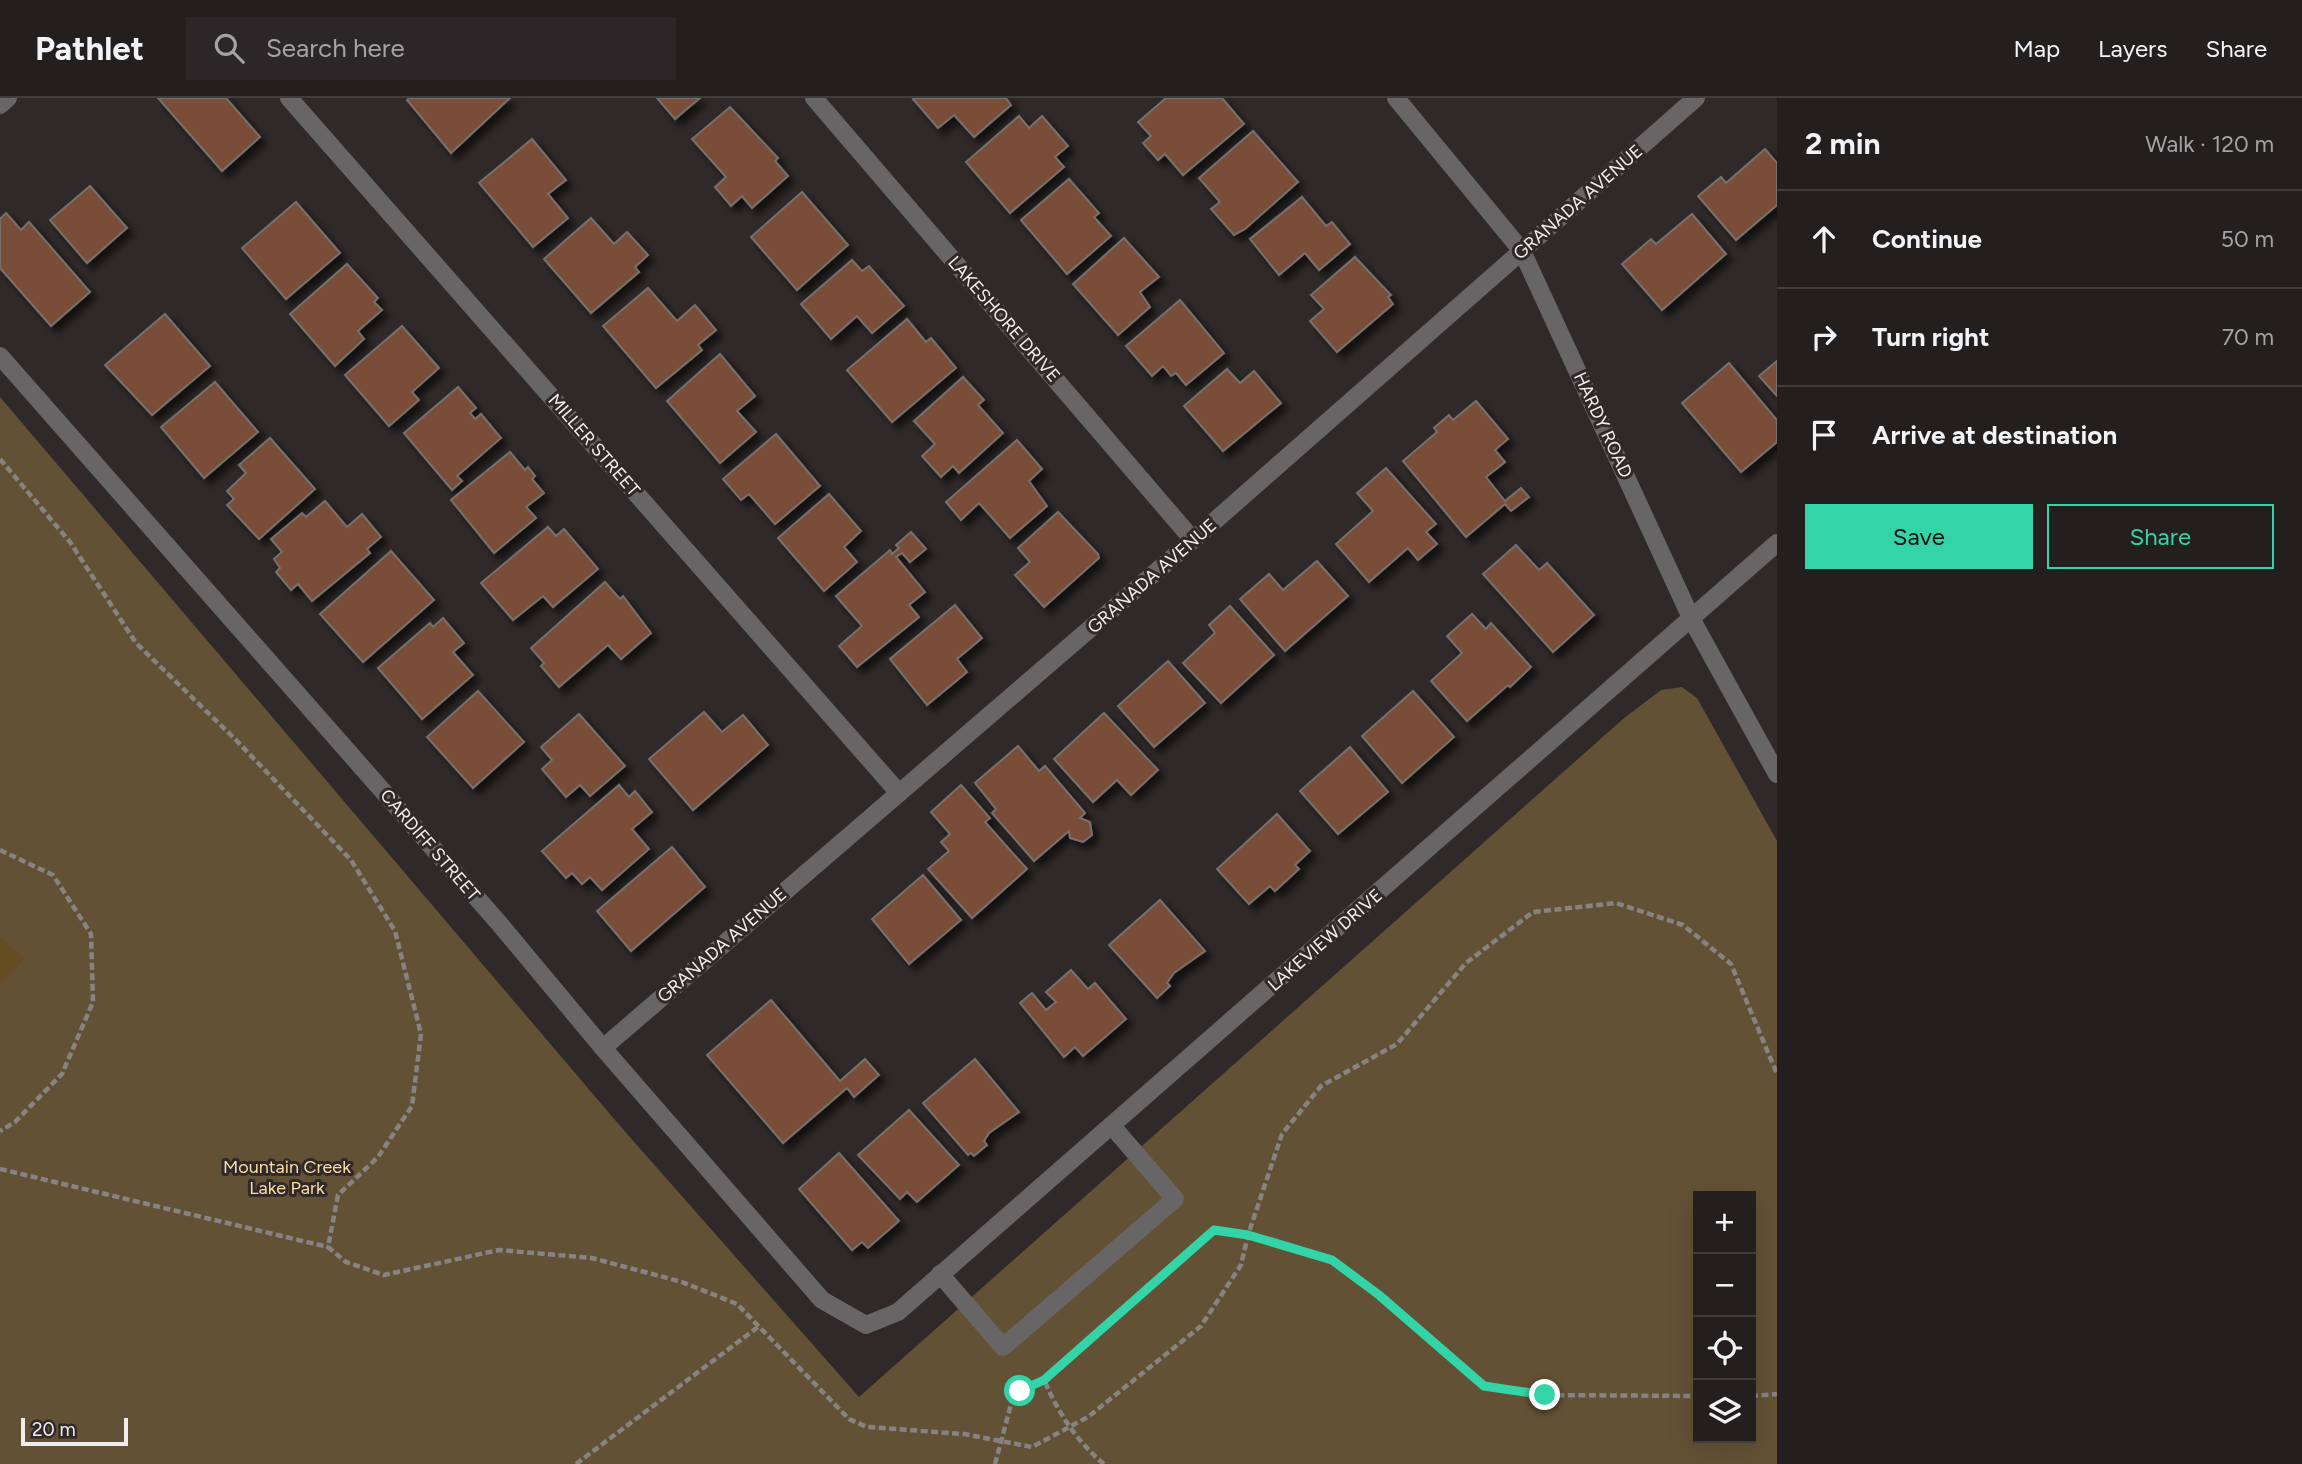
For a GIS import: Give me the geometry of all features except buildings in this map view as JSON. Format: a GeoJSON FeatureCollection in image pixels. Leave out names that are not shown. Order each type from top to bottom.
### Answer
{"type":"FeatureCollection","features":[{"type":"Feature","properties":{"kind":"street"},"geometry":{"type":"LineString","coordinates":[[0,105],[8,98]]}},
{"type":"Feature","properties":{"kind":"street","name":"MILLER STREET"},"geometry":{"type":"LineString","coordinates":[[289,98],[899,793]]}},
{"type":"Feature","properties":{"kind":"street","name":"LAKESHORE DRIVE"},"geometry":{"type":"LineString","coordinates":[[814,98],[1193,540]]}},
{"type":"Feature","properties":{"kind":"street","name":"HARDY ROAD"},"geometry":{"type":"LineString","coordinates":[[1396,98],[1522,251],[1692,620],[1777,774]]}},
{"type":"Feature","properties":{"kind":"street","name":"GRANADA AVENUE"},"geometry":{"type":"LineString","coordinates":[[603,1048],[1193,540],[1696,98]]}},
{"type":"Feature","properties":{"kind":"street","name":"CARDIFF STREET"},"geometry":{"type":"LineString","coordinates":[[0,356],[488,912],[822,1300],[866,1325]]}},
{"type":"Feature","properties":{"kind":"street","name":"LAKEVIEW DRIVE"},"geometry":{"type":"LineString","coordinates":[[866,1325],[898,1312],[1777,543]]}},
{"type":"Feature","properties":{"kind":"street"},"geometry":{"type":"LineString","coordinates":[[940,1275],[1003,1347],[1175,1199],[1112,1126]]}},
{"type":"Feature","properties":{"kind":"path"},"geometry":{"type":"LineString","coordinates":[[0,459],[70,542],[136,643],[235,739],[351,860],[395,931],[421,1034],[412,1106],[378,1157],[338,1195],[328,1247]]}},
{"type":"Feature","properties":{"kind":"path"},"geometry":{"type":"LineString","coordinates":[[0,850],[53,875],[91,934],[93,1002],[62,1074],[15,1122],[0,1131]]}},
{"type":"Feature","properties":{"kind":"path"},"geometry":{"type":"LineString","coordinates":[[0,1169],[328,1247],[346,1262],[384,1275],[499,1250],[592,1258],[682,1282],[737,1304],[849,1419],[867,1427],[964,1434],[1032,1447],[1088,1417],[1201,1326],[1241,1265],[1248,1235],[1282,1134],[1321,1086],[1397,1044],[1466,963],[1533,912],[1616,903],[1683,925],[1731,964],[1777,1074]]}},
{"type":"Feature","properties":{"kind":"path"},"geometry":{"type":"LineString","coordinates":[[995,1464],[1013,1397],[1044,1380],[1214,1230],[1248,1235],[1332,1260],[1379,1295],[1484,1386],[1545,1395],[1693,1396]]}},
{"type":"Feature","properties":{"kind":"path"},"geometry":{"type":"LineString","coordinates":[[576,1464],[758,1326]]}},
{"type":"Feature","properties":{"kind":"path"},"geometry":{"type":"LineString","coordinates":[[1044,1380],[1052,1400],[1070,1426],[1104,1464]]}},
{"type":"Feature","properties":{"kind":"path"},"geometry":{"type":"LineString","coordinates":[[1756,1396],[1777,1394]]}},
{"type":"Feature","properties":{"kind":"green space","name":"Mountain Creek Lake Park"},"geometry":{"type":"Polygon","coordinates":[[[0,397],[621,1127],[859,1397],[1623,719],[1661,690],[1682,687],[1697,698],[1777,841],[1777,1464],[0,1464],[0,397]]]}},
{"type":"Feature","properties":{"kind":"shaded area"},"geometry":{"type":"Polygon","coordinates":[[[0,937],[25,959],[0,985],[0,937]]]}},
{"type":"Feature","properties":{"kind":"route"},"geometry":{"type":"LineString","coordinates":[[1020,1391],[1044,1380],[1214,1230],[1248,1235],[1332,1260],[1379,1295],[1484,1386],[1545,1395]]}}]}
